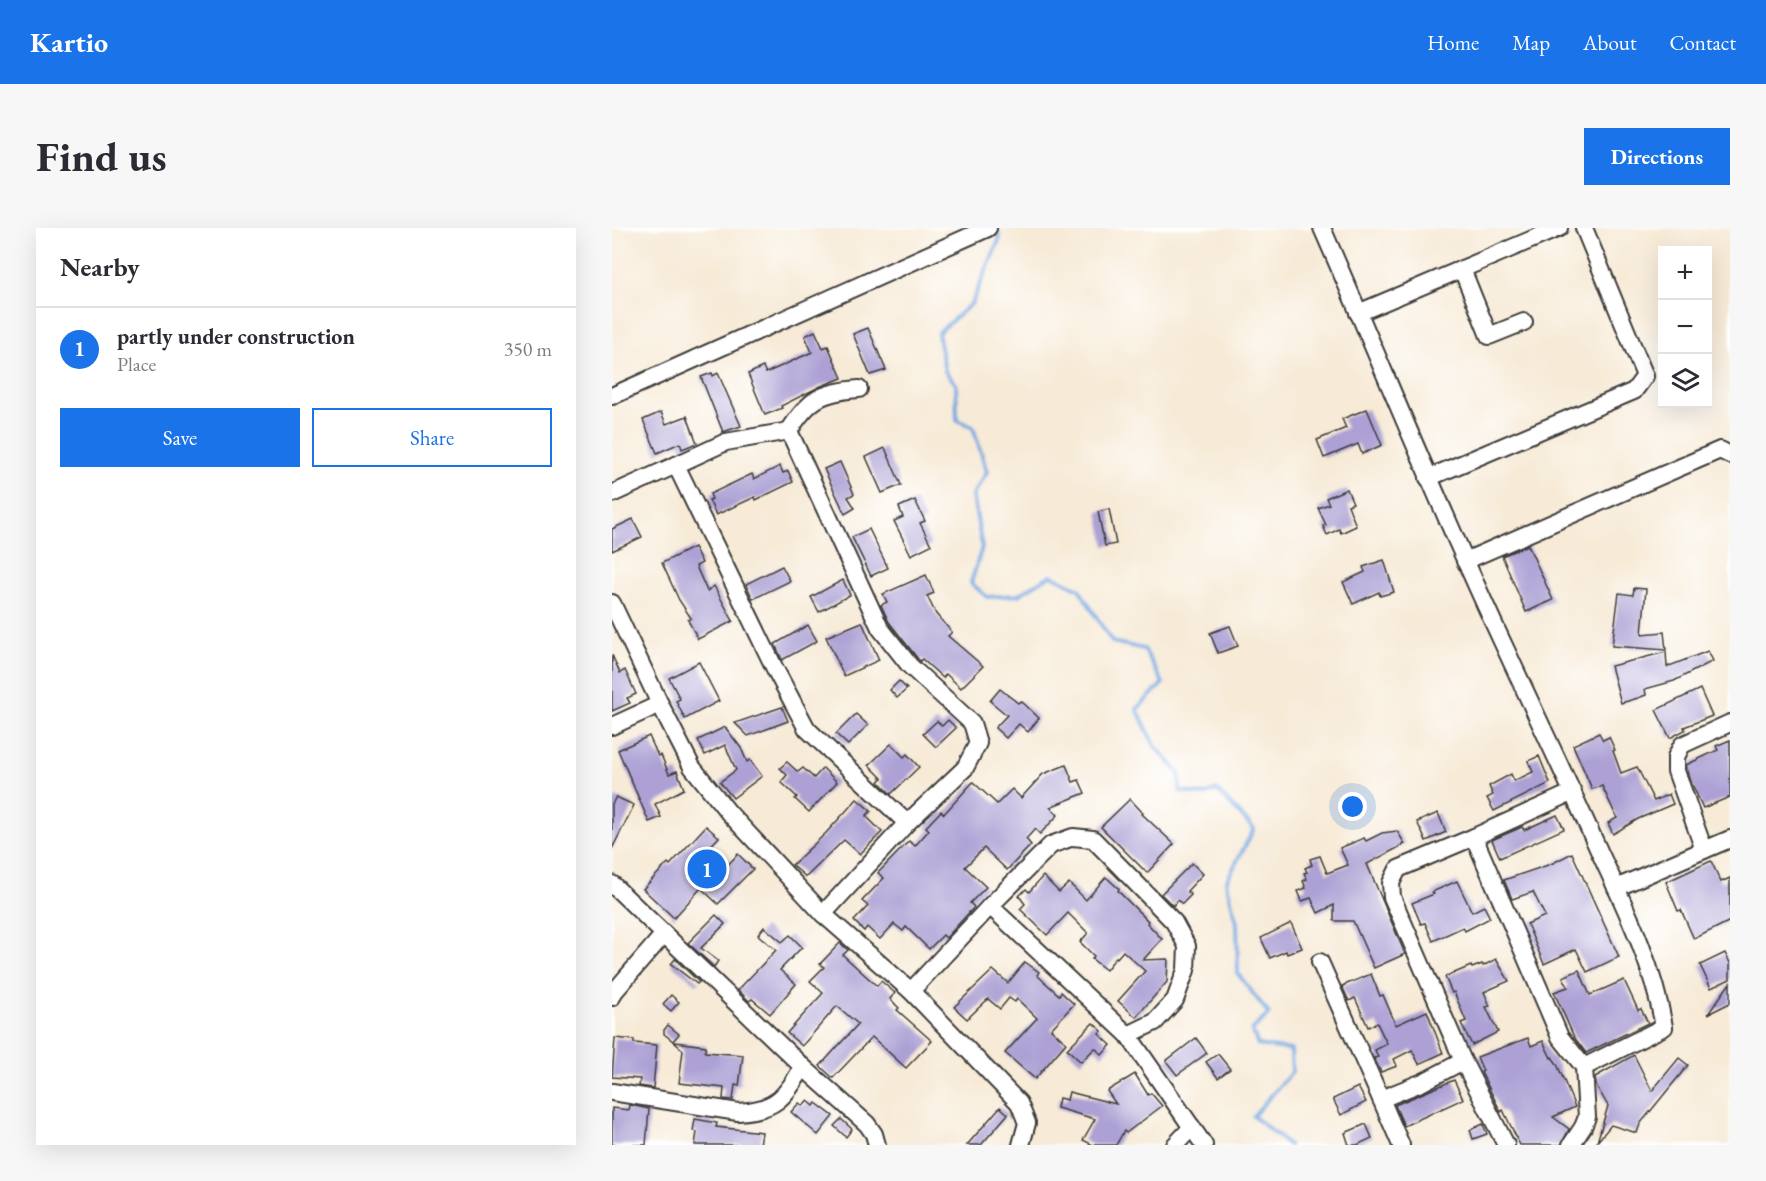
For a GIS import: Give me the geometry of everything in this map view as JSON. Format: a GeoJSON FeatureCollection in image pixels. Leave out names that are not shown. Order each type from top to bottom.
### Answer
{"type":"FeatureCollection","features":[{"type":"Feature","properties":{"kind":"street"},"geometry":{"type":"LineString","coordinates":[[612,396],[988,228]]}},
{"type":"Feature","properties":{"kind":"street"},"geometry":{"type":"LineString","coordinates":[[1322,228],[1465,561],[1641,943],[1658,993],[1664,1027],[1584,1067]]}},
{"type":"Feature","properties":{"kind":"street"},"geometry":{"type":"LineString","coordinates":[[1358,313],[1559,228]]}},
{"type":"Feature","properties":{"kind":"street"},"geometry":{"type":"LineString","coordinates":[[1428,478],[1634,391],[1646,376],[1584,228]]}},
{"type":"Feature","properties":{"kind":"street"},"geometry":{"type":"LineString","coordinates":[[1462,269],[1489,336],[1524,322]]}},
{"type":"Feature","properties":{"kind":"street"},"geometry":{"type":"LineString","coordinates":[[612,494],[726,442],[789,431],[808,404],[837,391],[860,389]]}},
{"type":"Feature","properties":{"kind":"street"},"geometry":{"type":"LineString","coordinates":[[789,431],[880,628],[910,666],[972,723],[978,743],[965,768],[907,823],[823,914]]}},
{"type":"Feature","properties":{"kind":"street"},"geometry":{"type":"LineString","coordinates":[[1465,561],[1720,450],[1730,455]]}},
{"type":"Feature","properties":{"kind":"street"},"geometry":{"type":"LineString","coordinates":[[676,465],[775,669],[807,729],[907,823]]}},
{"type":"Feature","properties":{"kind":"street"},"geometry":{"type":"LineString","coordinates":[[612,603],[692,767],[729,813],[823,914],[911,991],[1019,1103],[1026,1123],[1021,1145]]}},
{"type":"Feature","properties":{"kind":"street"},"geometry":{"type":"LineString","coordinates":[[612,726],[660,704]]}},
{"type":"Feature","properties":{"kind":"street"},"geometry":{"type":"LineString","coordinates":[[1704,850],[1676,771],[1676,757],[1682,745],[1730,723]]}},
{"type":"Feature","properties":{"kind":"street"},"geometry":{"type":"LineString","coordinates":[[1506,1145],[1463,1061],[1392,897],[1391,883],[1398,869],[1573,792]]}},
{"type":"Feature","properties":{"kind":"street"},"geometry":{"type":"LineString","coordinates":[[911,991],[990,906],[1051,845],[1073,837],[1093,839],[1174,922],[1187,946],[1186,970],[1175,1000],[1155,1022],[1128,1035]]}},
{"type":"Feature","properties":{"kind":"street"},"geometry":{"type":"LineString","coordinates":[[1474,837],[1560,1037],[1584,1067],[1587,1117],[1571,1145]]}},
{"type":"Feature","properties":{"kind":"street"},"geometry":{"type":"LineString","coordinates":[[1616,888],[1730,839]]}},
{"type":"Feature","properties":{"kind":"street"},"geometry":{"type":"LineString","coordinates":[[612,884],[803,1067],[867,1124],[874,1134],[877,1145]]}},
{"type":"Feature","properties":{"kind":"street"},"geometry":{"type":"LineString","coordinates":[[990,906],[1128,1035],[1204,1145]]}},
{"type":"Feature","properties":{"kind":"street"},"geometry":{"type":"LineString","coordinates":[[612,997],[664,934]]}},
{"type":"Feature","properties":{"kind":"street"},"geometry":{"type":"LineString","coordinates":[[1320,962],[1401,1145]]}},
{"type":"Feature","properties":{"kind":"street"},"geometry":{"type":"LineString","coordinates":[[1381,1099],[1423,1082],[1463,1061]]}},
{"type":"Feature","properties":{"kind":"street"},"geometry":{"type":"LineString","coordinates":[[612,1092],[738,1112],[755,1111],[779,1101],[789,1091],[803,1067]]}},
{"type":"Feature","properties":{"kind":"street"},"geometry":{"type":"LineString","coordinates":[[1175,1145],[1192,1127]]}},
{"type":"Feature","properties":{"kind":"building"},"geometry":{"type":"Polygon","coordinates":[[[868,328],[886,370],[870,375],[853,334],[868,328]]]}},
{"type":"Feature","properties":{"kind":"building"},"geometry":{"type":"Polygon","coordinates":[[[815,331],[823,348],[828,346],[842,378],[821,386],[765,415],[748,374],[763,367],[766,373],[812,352],[805,336],[815,331]]]}},
{"type":"Feature","properties":{"kind":"building"},"geometry":{"type":"Polygon","coordinates":[[[712,373],[713,376],[718,373],[741,426],[723,432],[701,377],[712,373]]]}},
{"type":"Feature","properties":{"kind":"building"},"geometry":{"type":"Polygon","coordinates":[[[1367,409],[1382,445],[1362,454],[1358,444],[1324,458],[1317,440],[1346,428],[1342,419],[1367,409]]]}},
{"type":"Feature","properties":{"kind":"building"},"geometry":{"type":"Polygon","coordinates":[[[661,412],[666,424],[687,416],[697,443],[682,449],[680,443],[657,453],[643,420],[661,412]]]}},
{"type":"Feature","properties":{"kind":"building"},"geometry":{"type":"Polygon","coordinates":[[[885,448],[901,485],[882,493],[866,457],[885,448]]]}},
{"type":"Feature","properties":{"kind":"building"},"geometry":{"type":"Polygon","coordinates":[[[840,462],[854,494],[848,497],[855,508],[845,514],[824,469],[840,462]]]}},
{"type":"Feature","properties":{"kind":"building"},"geometry":{"type":"Polygon","coordinates":[[[780,466],[783,473],[788,471],[793,482],[756,500],[755,497],[716,515],[709,500],[712,499],[710,494],[752,474],[754,479],[780,466]]]}},
{"type":"Feature","properties":{"kind":"building"},"geometry":{"type":"Polygon","coordinates":[[[1347,489],[1353,503],[1348,505],[1356,526],[1341,533],[1339,529],[1327,535],[1323,526],[1326,525],[1318,508],[1329,504],[1326,498],[1347,489]]]}},
{"type":"Feature","properties":{"kind":"building"},"geometry":{"type":"Polygon","coordinates":[[[915,500],[925,521],[920,523],[931,545],[911,555],[894,521],[903,517],[899,507],[915,500]]]}},
{"type":"Feature","properties":{"kind":"building"},"geometry":{"type":"Polygon","coordinates":[[[1109,509],[1116,544],[1105,546],[1098,512],[1109,509]]]}},
{"type":"Feature","properties":{"kind":"building"},"geometry":{"type":"Polygon","coordinates":[[[633,519],[642,537],[612,551],[612,529],[633,519]]]}},
{"type":"Feature","properties":{"kind":"building"},"geometry":{"type":"Polygon","coordinates":[[[869,529],[888,568],[871,576],[852,537],[869,529]]]}},
{"type":"Feature","properties":{"kind":"building"},"geometry":{"type":"Polygon","coordinates":[[[1528,545],[1553,600],[1526,612],[1502,556],[1528,545]]]}},
{"type":"Feature","properties":{"kind":"building"},"geometry":{"type":"Polygon","coordinates":[[[694,547],[702,563],[696,566],[707,591],[714,586],[733,621],[698,639],[688,620],[691,618],[679,600],[662,563],[694,547]]]}},
{"type":"Feature","properties":{"kind":"building"},"geometry":{"type":"Polygon","coordinates":[[[1384,560],[1394,592],[1380,596],[1379,592],[1353,604],[1343,582],[1365,572],[1363,567],[1384,560]]]}},
{"type":"Feature","properties":{"kind":"building"},"geometry":{"type":"Polygon","coordinates":[[[782,566],[790,581],[753,599],[746,584],[782,566]]]}},
{"type":"Feature","properties":{"kind":"building"},"geometry":{"type":"Polygon","coordinates":[[[926,575],[934,593],[927,596],[936,614],[952,632],[948,636],[983,666],[961,688],[946,674],[943,678],[922,659],[920,661],[918,659],[889,622],[881,605],[887,602],[883,594],[926,575]]]}},
{"type":"Feature","properties":{"kind":"building"},"geometry":{"type":"Polygon","coordinates":[[[843,580],[850,595],[819,612],[811,597],[843,580]]]}},
{"type":"Feature","properties":{"kind":"building"},"geometry":{"type":"Polygon","coordinates":[[[1634,588],[1646,589],[1642,634],[1664,632],[1666,650],[1612,646],[1619,593],[1633,595],[1634,588]]]}},
{"type":"Feature","properties":{"kind":"building"},"geometry":{"type":"Polygon","coordinates":[[[862,622],[879,660],[844,676],[826,637],[862,622]]]}},
{"type":"Feature","properties":{"kind":"building"},"geometry":{"type":"Polygon","coordinates":[[[808,625],[817,641],[782,660],[775,644],[808,625]]]}},
{"type":"Feature","properties":{"kind":"building"},"geometry":{"type":"Polygon","coordinates":[[[1230,626],[1238,646],[1218,653],[1210,633],[1230,626]]]}},
{"type":"Feature","properties":{"kind":"building"},"geometry":{"type":"Polygon","coordinates":[[[1708,651],[1713,661],[1674,681],[1645,689],[1646,695],[1621,703],[1611,666],[1666,652],[1667,667],[1708,651]]]}},
{"type":"Feature","properties":{"kind":"building"},"geometry":{"type":"Polygon","coordinates":[[[612,655],[620,673],[625,670],[636,694],[627,698],[630,703],[612,711],[612,655]]]}},
{"type":"Feature","properties":{"kind":"building"},"geometry":{"type":"Polygon","coordinates":[[[699,662],[719,701],[685,719],[676,701],[680,699],[669,678],[699,662]]]}},
{"type":"Feature","properties":{"kind":"building"},"geometry":{"type":"Polygon","coordinates":[[[899,681],[907,689],[897,698],[890,690],[899,681]]]}},
{"type":"Feature","properties":{"kind":"building"},"geometry":{"type":"Polygon","coordinates":[[[1000,689],[1018,703],[1021,701],[1039,718],[1028,732],[1019,724],[1006,738],[995,728],[1007,715],[990,701],[1000,689]]]}},
{"type":"Feature","properties":{"kind":"building"},"geometry":{"type":"Polygon","coordinates":[[[1700,689],[1712,716],[1684,727],[1685,730],[1670,738],[1656,710],[1700,689]]]}},
{"type":"Feature","properties":{"kind":"building"},"geometry":{"type":"Polygon","coordinates":[[[782,707],[788,721],[748,736],[735,723],[782,707]]]}},
{"type":"Feature","properties":{"kind":"building"},"geometry":{"type":"Polygon","coordinates":[[[856,714],[868,725],[848,745],[836,734],[856,714]]]}},
{"type":"Feature","properties":{"kind":"building"},"geometry":{"type":"Polygon","coordinates":[[[948,720],[956,728],[936,747],[923,734],[937,721],[942,726],[948,720]]]}},
{"type":"Feature","properties":{"kind":"building"},"geometry":{"type":"Polygon","coordinates":[[[725,727],[741,748],[747,762],[750,760],[762,776],[733,798],[720,782],[736,770],[725,745],[705,755],[698,740],[725,727]]]}},
{"type":"Feature","properties":{"kind":"building"},"geometry":{"type":"Polygon","coordinates":[[[1599,733],[1603,740],[1609,737],[1621,773],[1637,767],[1654,801],[1669,794],[1673,804],[1638,819],[1613,834],[1608,823],[1617,818],[1602,786],[1592,789],[1573,745],[1599,733]]]}},
{"type":"Feature","properties":{"kind":"building"},"geometry":{"type":"Polygon","coordinates":[[[649,736],[669,774],[677,771],[684,789],[655,804],[661,817],[649,822],[618,750],[649,736]]]}},
{"type":"Feature","properties":{"kind":"building"},"geometry":{"type":"Polygon","coordinates":[[[1730,740],[1730,797],[1703,808],[1686,765],[1718,750],[1716,746],[1730,740]]]}},
{"type":"Feature","properties":{"kind":"building"},"geometry":{"type":"Polygon","coordinates":[[[891,744],[904,757],[907,754],[919,767],[891,794],[879,782],[882,778],[869,765],[891,744]]]}},
{"type":"Feature","properties":{"kind":"building"},"geometry":{"type":"Polygon","coordinates":[[[1539,756],[1550,783],[1494,811],[1487,798],[1493,795],[1489,786],[1511,774],[1514,781],[1533,772],[1528,761],[1539,756]]]}},
{"type":"Feature","properties":{"kind":"building"},"geometry":{"type":"Polygon","coordinates":[[[787,762],[798,772],[803,768],[814,778],[823,768],[837,782],[809,812],[781,782],[787,775],[780,768],[787,762]]]}},
{"type":"Feature","properties":{"kind":"building"},"geometry":{"type":"Polygon","coordinates":[[[1066,765],[1073,782],[1079,780],[1085,793],[1050,807],[1058,815],[1040,834],[1035,829],[1026,839],[1031,845],[1007,870],[984,848],[965,867],[986,887],[970,903],[974,907],[946,938],[943,935],[929,949],[906,927],[903,931],[894,924],[880,939],[867,927],[864,931],[854,921],[868,906],[862,901],[884,878],[878,873],[909,841],[915,846],[929,830],[926,827],[941,811],[944,814],[973,782],[997,804],[1012,789],[1021,798],[1043,774],[1066,765]]]}},
{"type":"Feature","properties":{"kind":"building"},"geometry":{"type":"Polygon","coordinates":[[[616,797],[634,805],[612,849],[612,804],[616,797]]]}},
{"type":"Feature","properties":{"kind":"building"},"geometry":{"type":"Polygon","coordinates":[[[857,799],[871,811],[866,816],[882,832],[860,854],[844,840],[806,877],[792,865],[857,799]]]}},
{"type":"Feature","properties":{"kind":"building"},"geometry":{"type":"Polygon","coordinates":[[[1130,799],[1142,814],[1174,844],[1147,873],[1101,827],[1130,799]]]}},
{"type":"Feature","properties":{"kind":"building"},"geometry":{"type":"Polygon","coordinates":[[[1438,813],[1446,832],[1426,841],[1417,822],[1438,813]]]}},
{"type":"Feature","properties":{"kind":"building"},"geometry":{"type":"Polygon","coordinates":[[[1557,815],[1564,829],[1500,858],[1492,840],[1522,827],[1524,830],[1557,815]]]}},
{"type":"Feature","properties":{"kind":"building"},"geometry":{"type":"Polygon","coordinates":[[[706,826],[719,837],[703,854],[723,870],[738,854],[753,869],[718,904],[701,888],[674,918],[643,889],[668,863],[670,865],[706,826]]]}},
{"type":"Feature","properties":{"kind":"building"},"geometry":{"type":"Polygon","coordinates":[[[1397,831],[1405,844],[1367,864],[1405,954],[1374,968],[1353,921],[1334,921],[1334,905],[1318,913],[1311,898],[1302,901],[1298,891],[1306,888],[1303,881],[1307,879],[1304,873],[1307,872],[1305,868],[1312,865],[1310,859],[1320,856],[1327,873],[1348,865],[1340,848],[1364,838],[1366,841],[1382,833],[1397,831]]]}},
{"type":"Feature","properties":{"kind":"building"},"geometry":{"type":"Polygon","coordinates":[[[1572,853],[1619,957],[1587,972],[1576,949],[1544,964],[1527,924],[1545,916],[1533,892],[1512,899],[1504,880],[1551,864],[1572,853]]]}},
{"type":"Feature","properties":{"kind":"building"},"geometry":{"type":"Polygon","coordinates":[[[1711,861],[1721,882],[1730,878],[1730,921],[1694,939],[1681,910],[1678,911],[1666,882],[1711,861]]]}},
{"type":"Feature","properties":{"kind":"building"},"geometry":{"type":"Polygon","coordinates":[[[1192,863],[1203,874],[1187,891],[1191,895],[1182,904],[1178,900],[1173,906],[1161,894],[1192,863]]]}},
{"type":"Feature","properties":{"kind":"building"},"geometry":{"type":"Polygon","coordinates":[[[1043,876],[1059,892],[1069,883],[1086,900],[1106,877],[1162,939],[1143,960],[1168,959],[1167,982],[1136,1017],[1118,1001],[1145,971],[1123,951],[1106,970],[1092,959],[1094,956],[1080,942],[1088,933],[1068,913],[1047,935],[1020,909],[1025,904],[1019,896],[1026,889],[1029,892],[1043,876]]]}},
{"type":"Feature","properties":{"kind":"building"},"geometry":{"type":"Polygon","coordinates":[[[1457,881],[1472,912],[1484,906],[1490,918],[1465,931],[1463,927],[1433,941],[1425,923],[1421,924],[1412,903],[1457,881]]]}},
{"type":"Feature","properties":{"kind":"building"},"geometry":{"type":"Polygon","coordinates":[[[716,915],[725,924],[701,948],[718,961],[714,967],[688,943],[716,915]]]}},
{"type":"Feature","properties":{"kind":"building"},"geometry":{"type":"Polygon","coordinates":[[[1291,923],[1302,948],[1287,954],[1286,951],[1270,958],[1261,938],[1291,923]]]}},
{"type":"Feature","properties":{"kind":"building"},"geometry":{"type":"Polygon","coordinates":[[[764,927],[782,942],[790,935],[802,947],[780,970],[796,984],[770,1014],[752,999],[749,1001],[738,990],[776,950],[758,935],[764,927]]]}},
{"type":"Feature","properties":{"kind":"building"},"geometry":{"type":"Polygon","coordinates":[[[840,943],[848,950],[843,955],[877,986],[881,981],[895,993],[890,999],[899,1008],[897,1010],[932,1041],[906,1068],[872,1037],[833,1078],[820,1066],[858,1024],[837,1006],[802,1046],[787,1033],[823,993],[810,981],[824,967],[820,964],[840,943]]]}},
{"type":"Feature","properties":{"kind":"building"},"geometry":{"type":"Polygon","coordinates":[[[1725,953],[1730,963],[1730,979],[1711,988],[1700,965],[1725,953]]]}},
{"type":"Feature","properties":{"kind":"building"},"geometry":{"type":"Polygon","coordinates":[[[675,959],[699,982],[697,984],[671,964],[675,959]]]}},
{"type":"Feature","properties":{"kind":"building"},"geometry":{"type":"Polygon","coordinates":[[[1496,959],[1509,981],[1484,992],[1490,1006],[1486,1007],[1498,1032],[1472,1045],[1461,1023],[1466,1021],[1445,977],[1471,966],[1472,968],[1482,964],[1483,966],[1496,959]]]}},
{"type":"Feature","properties":{"kind":"building"},"geometry":{"type":"Polygon","coordinates":[[[1025,962],[1039,972],[1037,975],[1059,995],[1061,992],[1074,1004],[1051,1029],[1066,1043],[1035,1079],[1005,1053],[1037,1018],[1017,999],[1015,1002],[1009,998],[1000,1009],[988,999],[967,1019],[954,1007],[993,970],[1008,983],[1025,962]]]}},
{"type":"Feature","properties":{"kind":"building"},"geometry":{"type":"Polygon","coordinates":[[[1579,970],[1590,995],[1624,980],[1638,1010],[1641,1009],[1648,1023],[1586,1053],[1574,1037],[1554,992],[1568,987],[1563,977],[1579,970]]]}},
{"type":"Feature","properties":{"kind":"building"},"geometry":{"type":"Polygon","coordinates":[[[1371,974],[1396,1025],[1427,1011],[1443,1053],[1419,1064],[1412,1050],[1394,1059],[1397,1066],[1381,1072],[1374,1058],[1378,1057],[1375,1050],[1387,1044],[1377,1023],[1368,1027],[1355,998],[1349,1001],[1342,986],[1371,974]]]}},
{"type":"Feature","properties":{"kind":"building"},"geometry":{"type":"Polygon","coordinates":[[[1730,983],[1730,1003],[1708,1014],[1730,983]]]}},
{"type":"Feature","properties":{"kind":"building"},"geometry":{"type":"Polygon","coordinates":[[[671,995],[679,1002],[671,1011],[663,1004],[671,995]]]}},
{"type":"Feature","properties":{"kind":"building"},"geometry":{"type":"Polygon","coordinates":[[[1093,1023],[1102,1031],[1099,1034],[1111,1045],[1102,1055],[1095,1048],[1081,1062],[1067,1049],[1093,1023]]]}},
{"type":"Feature","properties":{"kind":"building"},"geometry":{"type":"Polygon","coordinates":[[[668,1025],[679,1034],[673,1041],[664,1034],[668,1025]]]}},
{"type":"Feature","properties":{"kind":"building"},"geometry":{"type":"Polygon","coordinates":[[[615,1038],[634,1040],[634,1043],[657,1045],[653,1088],[639,1086],[640,1079],[612,1077],[615,1038]]]}},
{"type":"Feature","properties":{"kind":"building"},"geometry":{"type":"Polygon","coordinates":[[[1196,1038],[1207,1053],[1177,1075],[1166,1061],[1196,1038]]]}},
{"type":"Feature","properties":{"kind":"building"},"geometry":{"type":"Polygon","coordinates":[[[1528,1038],[1531,1046],[1543,1041],[1551,1058],[1557,1064],[1575,1107],[1553,1117],[1569,1129],[1561,1145],[1520,1145],[1481,1072],[1483,1071],[1477,1057],[1528,1038]]]}},
{"type":"Feature","properties":{"kind":"building"},"geometry":{"type":"Polygon","coordinates":[[[674,1042],[706,1046],[705,1052],[743,1055],[739,1086],[735,1085],[733,1100],[723,1099],[724,1088],[679,1083],[683,1050],[674,1042]]]}},
{"type":"Feature","properties":{"kind":"building"},"geometry":{"type":"Polygon","coordinates":[[[1218,1054],[1230,1069],[1218,1078],[1206,1062],[1218,1054]]]}},
{"type":"Feature","properties":{"kind":"building"},"geometry":{"type":"Polygon","coordinates":[[[1634,1055],[1652,1091],[1679,1058],[1688,1065],[1640,1124],[1637,1133],[1611,1125],[1597,1142],[1608,1106],[1596,1085],[1595,1077],[1634,1055]]]}},
{"type":"Feature","properties":{"kind":"building"},"geometry":{"type":"Polygon","coordinates":[[[1135,1074],[1148,1095],[1151,1093],[1162,1106],[1126,1133],[1124,1131],[1116,1145],[1093,1145],[1083,1140],[1095,1119],[1057,1108],[1059,1098],[1067,1100],[1069,1092],[1116,1104],[1107,1091],[1135,1074]]]}},
{"type":"Feature","properties":{"kind":"building"},"geometry":{"type":"Polygon","coordinates":[[[1454,1080],[1463,1099],[1404,1126],[1395,1105],[1454,1080]]]}},
{"type":"Feature","properties":{"kind":"building"},"geometry":{"type":"Polygon","coordinates":[[[1358,1087],[1366,1102],[1341,1115],[1333,1099],[1358,1087]]]}},
{"type":"Feature","properties":{"kind":"building"},"geometry":{"type":"Polygon","coordinates":[[[808,1101],[814,1106],[816,1103],[833,1116],[818,1135],[791,1112],[799,1103],[803,1106],[808,1101]]]}},
{"type":"Feature","properties":{"kind":"building"},"geometry":{"type":"Polygon","coordinates":[[[630,1105],[649,1109],[646,1145],[612,1145],[612,1108],[629,1110],[630,1105]]]}},
{"type":"Feature","properties":{"kind":"building"},"geometry":{"type":"Polygon","coordinates":[[[1000,1107],[1008,1114],[981,1145],[967,1145],[1000,1107]]]}},
{"type":"Feature","properties":{"kind":"building"},"geometry":{"type":"Polygon","coordinates":[[[695,1119],[717,1123],[716,1127],[762,1132],[760,1145],[695,1145],[697,1132],[693,1131],[695,1119]]]}},
{"type":"Feature","properties":{"kind":"building"},"geometry":{"type":"Polygon","coordinates":[[[841,1119],[852,1129],[846,1137],[834,1126],[841,1119]]]}},
{"type":"Feature","properties":{"kind":"building"},"geometry":{"type":"Polygon","coordinates":[[[1366,1124],[1372,1138],[1357,1145],[1349,1145],[1345,1133],[1366,1124]]]}},
{"type":"Feature","properties":{"kind":"building"},"geometry":{"type":"Polygon","coordinates":[[[1483,1124],[1487,1134],[1473,1139],[1470,1130],[1483,1124]]]}},
{"type":"Feature","properties":{"kind":"waterway"},"geometry":{"type":"LineString","coordinates":[[996,228],[1000,238],[972,303],[938,333],[945,371],[956,384],[957,420],[973,427],[987,472],[973,495],[982,547],[971,583],[987,597],[1018,595],[1051,575],[1079,589],[1112,642],[1144,649],[1163,683],[1137,709],[1155,746],[1179,773],[1180,791],[1203,795],[1217,790],[1254,829],[1226,882],[1237,923],[1238,974],[1269,1014],[1252,1030],[1258,1045],[1291,1050],[1292,1072],[1253,1116],[1289,1145]]}},
{"type":"Feature","properties":{"kind":"place","name":"partly under construction"},"geometry":{"type":"Point","coordinates":[707,869]}}]}
